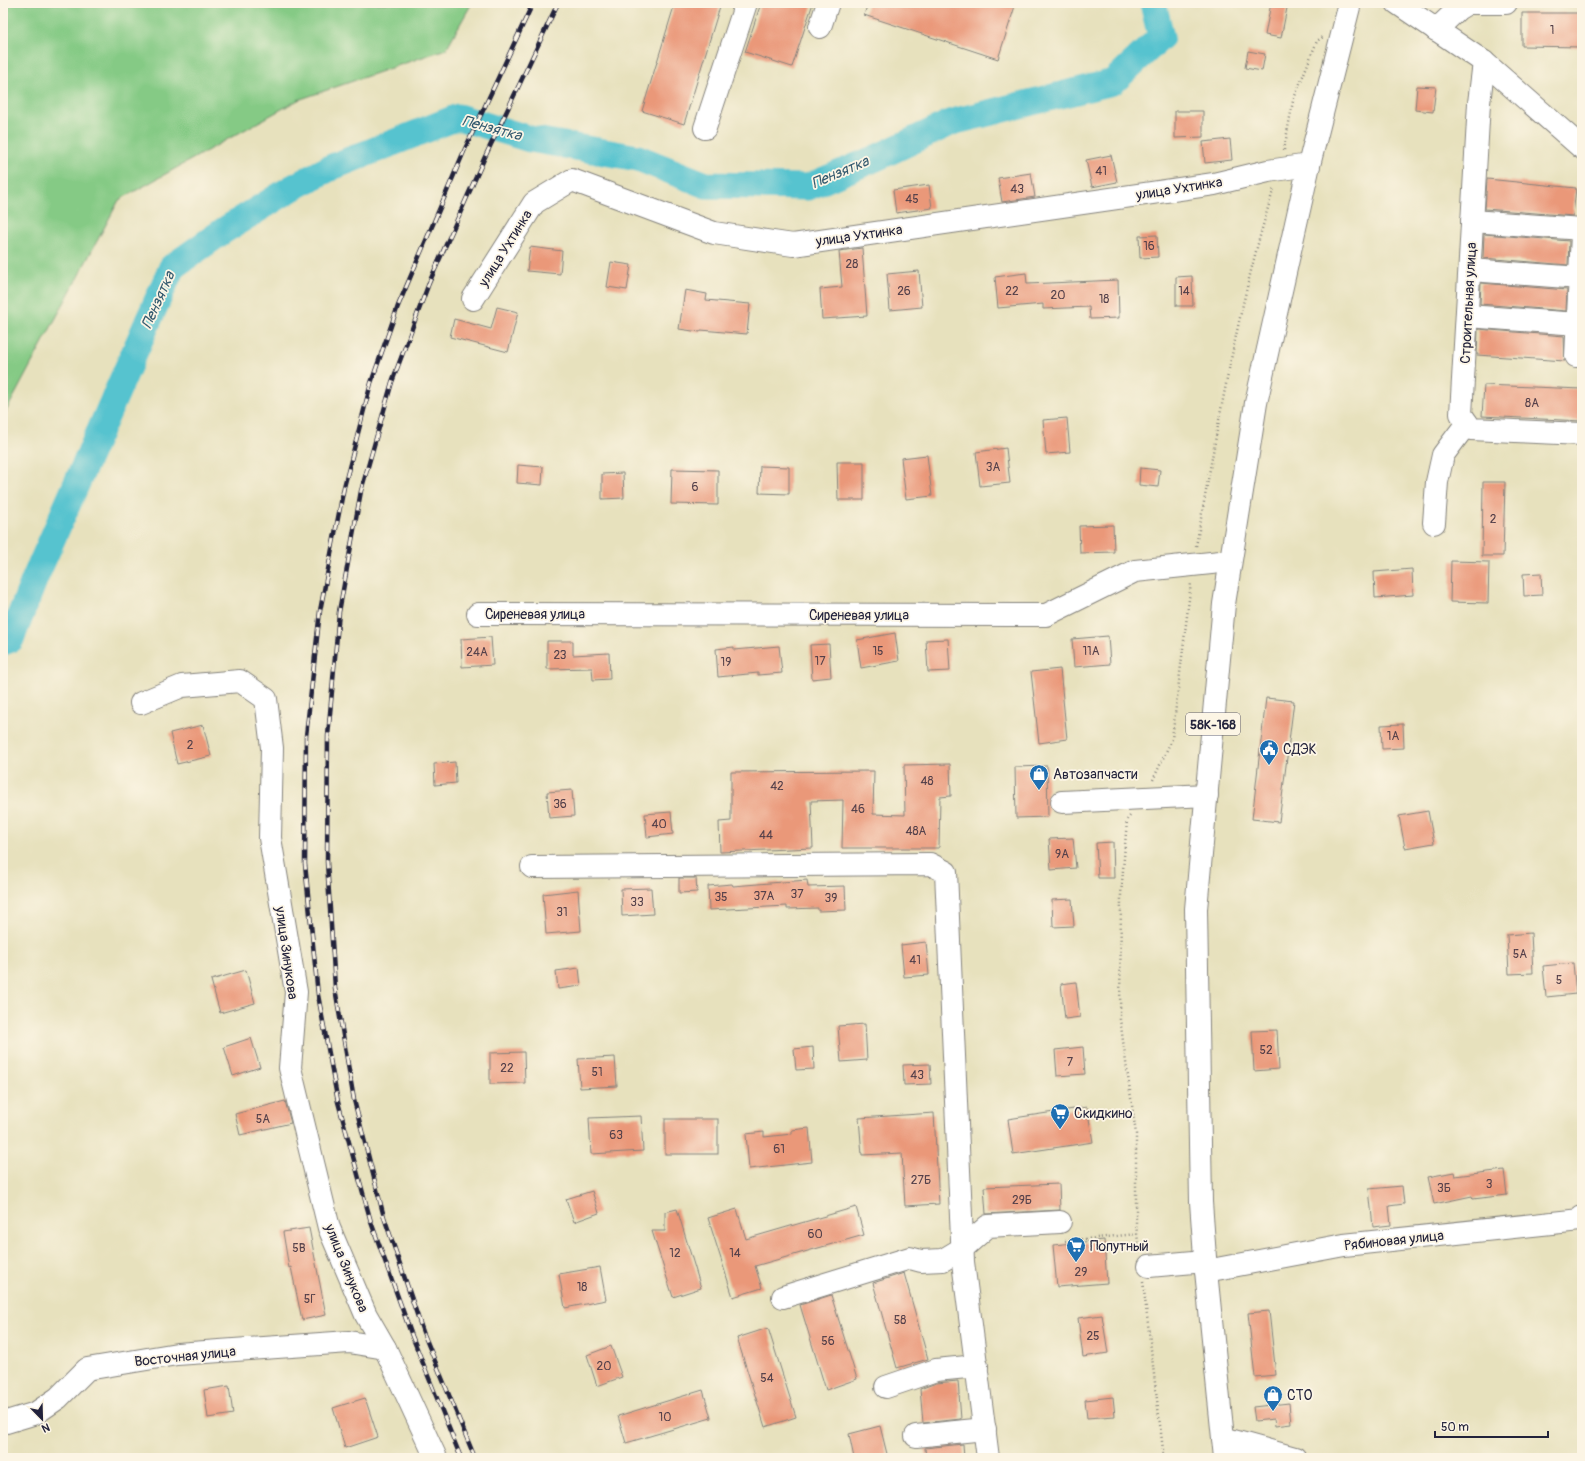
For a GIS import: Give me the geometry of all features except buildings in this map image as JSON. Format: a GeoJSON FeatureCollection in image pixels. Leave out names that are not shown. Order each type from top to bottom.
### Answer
{"type":"FeatureCollection","features":[{"type":"Feature","properties":{"kind":"street"},"geometry":{"type":"LineString","coordinates":[[705,128],[746,3]]}},
{"type":"Feature","properties":{"kind":"street"},"geometry":{"type":"LineString","coordinates":[[820,27],[828,3]]}},
{"type":"Feature","properties":{"kind":"street","name":"58К-168"},"geometry":{"type":"LineString","coordinates":[[1224,1448],[1205,1266],[1201,1202],[1196,909],[1224,604],[1256,403],[1309,165],[1350,3]]}},
{"type":"Feature","properties":{"kind":"street"},"geometry":{"type":"LineString","coordinates":[[1397,3],[1484,62],[1582,148]]}},
{"type":"Feature","properties":{"kind":"street"},"geometry":{"type":"LineString","coordinates":[[1436,30],[1458,9],[1468,4],[1506,3]]}},
{"type":"Feature","properties":{"kind":"street","name":"Строительная улица"},"geometry":{"type":"LineString","coordinates":[[1467,423],[1461,414],[1479,103],[1484,62]]}},
{"type":"Feature","properties":{"kind":"street","name":"улица Ухтинка"},"geometry":{"type":"LineString","coordinates":[[473,299],[534,203],[572,180],[714,233],[793,245],[1214,184],[1280,169],[1309,165]]}},
{"type":"Feature","properties":{"kind":"street"},"geometry":{"type":"LineString","coordinates":[[1472,221],[1582,229]]}},
{"type":"Feature","properties":{"kind":"street"},"geometry":{"type":"LineString","coordinates":[[1582,234],[1576,356],[1582,356]]}},
{"type":"Feature","properties":{"kind":"street"},"geometry":{"type":"LineString","coordinates":[[1470,270],[1581,276]]}},
{"type":"Feature","properties":{"kind":"street"},"geometry":{"type":"LineString","coordinates":[[1467,316],[1578,324]]}},
{"type":"Feature","properties":{"kind":"street"},"geometry":{"type":"LineString","coordinates":[[1434,523],[1437,482],[1443,455],[1467,423],[1471,429],[1582,434]]}},
{"type":"Feature","properties":{"kind":"street","name":"Сиреневая улица"},"geometry":{"type":"LineString","coordinates":[[478,614],[1046,615],[1135,571],[1230,561]]}},
{"type":"Feature","properties":{"kind":"street","name":"улица Зинукова"},"geometry":{"type":"LineString","coordinates":[[141,703],[182,686],[240,681],[266,699],[272,748],[270,838],[296,992],[290,1068],[329,1228],[366,1315],[385,1348],[436,1458]]}},
{"type":"Feature","properties":{"kind":"street"},"geometry":{"type":"LineString","coordinates":[[1062,802],[1207,795]]}},
{"type":"Feature","properties":{"kind":"street"},"geometry":{"type":"LineString","coordinates":[[532,868],[930,864],[946,872],[963,1248],[988,1458]]}},
{"type":"Feature","properties":{"kind":"street","name":"Рябиновая улица"},"geometry":{"type":"LineString","coordinates":[[1144,1266],[1205,1266],[1344,1245],[1581,1219]]}},
{"type":"Feature","properties":{"kind":"street"},"geometry":{"type":"LineString","coordinates":[[783,1297],[910,1258],[921,1261],[943,1260],[963,1248],[988,1226],[1059,1223]]}},
{"type":"Feature","properties":{"kind":"street","name":"Восточная улица"},"geometry":{"type":"LineString","coordinates":[[3,1423],[36,1413],[58,1398],[87,1369],[185,1353],[349,1342],[385,1348]]}},
{"type":"Feature","properties":{"kind":"street"},"geometry":{"type":"LineString","coordinates":[[886,1387],[936,1370],[977,1366]]}},
{"type":"Feature","properties":{"kind":"street"},"geometry":{"type":"LineString","coordinates":[[916,1436],[985,1429]]}},
{"type":"Feature","properties":{"kind":"street"},"geometry":{"type":"LineString","coordinates":[[1224,1448],[1295,1458]]}},
{"type":"Feature","properties":{"kind":"path"},"geometry":{"type":"LineString","coordinates":[[1164,1458],[1144,1266],[1137,1234],[1136,1134],[1120,1019],[1121,895],[1127,820],[1143,798],[1172,739],[1193,565],[1220,412],[1254,253],[1280,169],[1293,101],[1317,41],[1326,35]]}},
{"type":"Feature","properties":{"kind":"path"},"geometry":{"type":"LineString","coordinates":[[1059,1223],[1059,1241],[1137,1234]]}},
{"type":"Feature","properties":{"kind":"green space"},"geometry":{"type":"Polygon","coordinates":[[[3,3],[472,3],[446,49],[298,100],[119,200],[3,417],[3,3]]]}},
{"type":"Feature","properties":{"kind":"waterway","name":"Пензятка"},"geometry":{"type":"LineString","coordinates":[[3,642],[11,639],[35,578],[172,267],[223,231],[292,188],[332,167],[458,117],[530,139],[638,158],[706,185],[808,187],[876,158],[952,122],[1113,82],[1161,37],[1153,3]]}},
{"type":"Feature","properties":{"kind":"railway"},"geometry":{"type":"LineString","coordinates":[[461,1458],[412,1336],[371,1222],[338,1102],[318,995],[305,864],[306,736],[320,611],[344,487],[371,383],[398,306],[465,149],[533,3]]}},
{"type":"Feature","properties":{"kind":"railway"},"geometry":{"type":"LineString","coordinates":[[475,1458],[423,1332],[384,1217],[354,1100],[335,988],[327,862],[328,736],[339,612],[361,491],[392,382],[429,283],[484,159],[558,3]]}},
{"type":"Feature","properties":{"kind":"place","name":"СДЭК"},"geometry":{"type":"Point","coordinates":[1269,766]}},
{"type":"Feature","properties":{"kind":"place","name":"Автозапчасти"},"geometry":{"type":"Point","coordinates":[1039,791]}},
{"type":"Feature","properties":{"kind":"place","name":"Скидкино"},"geometry":{"type":"Point","coordinates":[1060,1130]}},
{"type":"Feature","properties":{"kind":"place","name":"Попутный"},"geometry":{"type":"Point","coordinates":[1076,1263]}},
{"type":"Feature","properties":{"kind":"place","name":"СТО"},"geometry":{"type":"Point","coordinates":[1273,1412]}}]}
